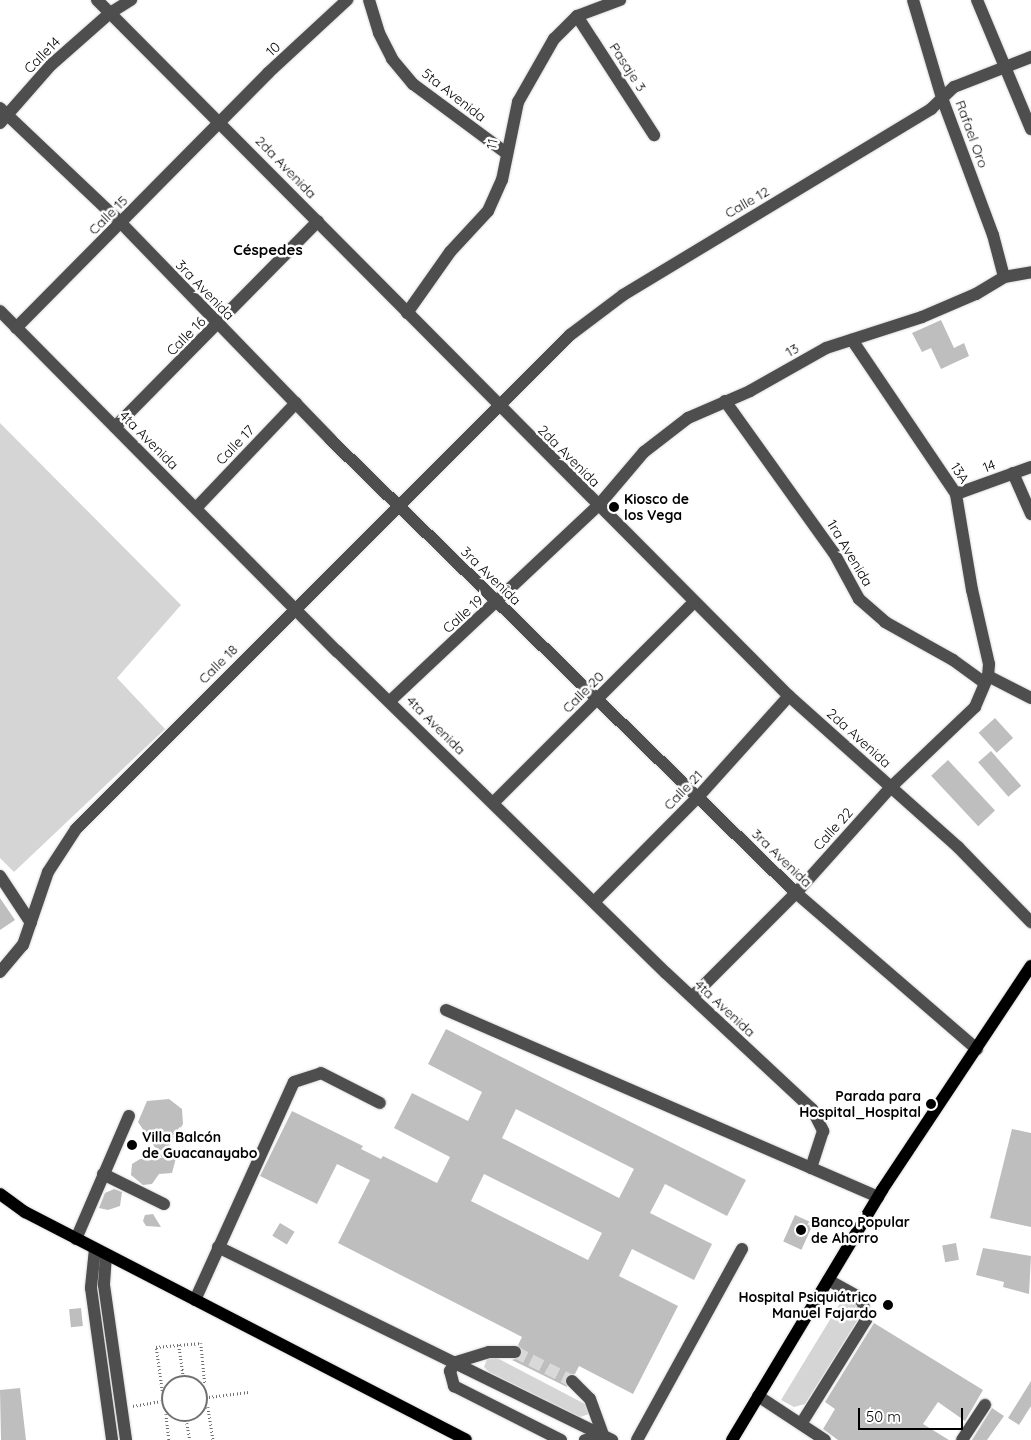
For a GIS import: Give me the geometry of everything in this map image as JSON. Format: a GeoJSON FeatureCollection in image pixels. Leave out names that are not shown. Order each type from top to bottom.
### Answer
{"type":"FeatureCollection","features":[{"type":"Feature","properties":{"kind":"main road"},"geometry":{"type":"LineString","coordinates":[[732,1440],[878,1197],[1031,966]]}},
{"type":"Feature","properties":{"kind":"main road"},"geometry":{"type":"LineString","coordinates":[[0,1194],[25,1212],[100,1252],[466,1440]]}},
{"type":"Feature","properties":{"kind":"street","name":"2da Avenida"},"geometry":{"type":"LineString","coordinates":[[97,0],[221,121],[407,313],[789,696],[958,847],[1031,922]]}},
{"type":"Feature","properties":{"kind":"street","name":"Calle14"},"geometry":{"type":"LineString","coordinates":[[2,115],[51,65],[110,12],[131,0]]}},
{"type":"Feature","properties":{"kind":"street","name":"10"},"geometry":{"type":"LineString","coordinates":[[221,121],[347,0]]}},
{"type":"Feature","properties":{"kind":"street","name":"5ta Avenida"},"geometry":{"type":"LineString","coordinates":[[369,0],[379,33],[392,59],[413,84],[506,152]]}},
{"type":"Feature","properties":{"kind":"street","name":"11"},"geometry":{"type":"LineString","coordinates":[[407,313],[450,252],[488,211],[502,180],[506,152],[518,102],[554,39],[577,16],[620,0]]}},
{"type":"Feature","properties":{"kind":"street","name":"Rafael Oro"},"geometry":{"type":"LineString","coordinates":[[913,0],[942,98],[993,234],[1004,277]]}},
{"type":"Feature","properties":{"kind":"street"},"geometry":{"type":"LineString","coordinates":[[977,0],[1031,129]]}},
{"type":"Feature","properties":{"kind":"street","name":"Pasaje 3"},"geometry":{"type":"LineString","coordinates":[[577,16],[654,135]]}},
{"type":"Feature","properties":{"kind":"street","name":"Calle 12"},"geometry":{"type":"LineString","coordinates":[[499,406],[570,336],[623,295],[931,109],[954,86],[1031,57]]}},
{"type":"Feature","properties":{"kind":"street","name":"3ra Avenida"},"geometry":{"type":"LineString","coordinates":[[2,115],[121,223],[218,325],[397,505],[796,893],[977,1048]]}},
{"type":"Feature","properties":{"kind":"street","name":"Calle 15"},"geometry":{"type":"LineString","coordinates":[[16,328],[221,121]]}},
{"type":"Feature","properties":{"kind":"street","name":"Calle 16"},"geometry":{"type":"LineString","coordinates":[[115,428],[318,221]]}},
{"type":"Feature","properties":{"kind":"street","name":"13"},"geometry":{"type":"LineString","coordinates":[[598,506],[644,452],[688,418],[750,391],[826,348],[922,318],[976,294],[1004,277],[1031,272]]}},
{"type":"Feature","properties":{"kind":"street","name":"4ta Avenida"},"geometry":{"type":"LineString","coordinates":[[0,311],[295,608],[493,803],[692,997],[812,1109],[823,1131],[811,1168]]}},
{"type":"Feature","properties":{"kind":"street","name":"13A"},"geometry":{"type":"LineString","coordinates":[[852,340],[956,494],[972,590],[989,664],[986,679]]}},
{"type":"Feature","properties":{"kind":"street","name":"1ra Avenida"},"geometry":{"type":"LineString","coordinates":[[725,401],[834,553],[859,599],[885,622],[986,679],[1031,698]]}},
{"type":"Feature","properties":{"kind":"street","name":"Calle 17"},"geometry":{"type":"LineString","coordinates":[[196,508],[296,403]]}},
{"type":"Feature","properties":{"kind":"street","name":"Calle 18"},"geometry":{"type":"LineString","coordinates":[[0,972],[23,945],[48,872],[76,829],[397,505],[499,406]]}},
{"type":"Feature","properties":{"kind":"street","name":"14"},"geometry":{"type":"LineString","coordinates":[[956,494],[1031,467]]}},
{"type":"Feature","properties":{"kind":"street"},"geometry":{"type":"LineString","coordinates":[[1013,474],[1031,514]]}},
{"type":"Feature","properties":{"kind":"street","name":"Calle 19"},"geometry":{"type":"LineString","coordinates":[[390,701],[497,603],[598,506]]}},
{"type":"Feature","properties":{"kind":"street","name":"Calle 20"},"geometry":{"type":"LineString","coordinates":[[493,803],[694,602]]}},
{"type":"Feature","properties":{"kind":"street","name":"Calle 22"},"geometry":{"type":"LineString","coordinates":[[692,997],[796,893],[891,787],[975,707],[986,679]]}},
{"type":"Feature","properties":{"kind":"street","name":"Calle 21"},"geometry":{"type":"LineString","coordinates":[[595,901],[698,797],[789,696]]}},
{"type":"Feature","properties":{"kind":"street"},"geometry":{"type":"LineString","coordinates":[[0,876],[31,923]]}},
{"type":"Feature","properties":{"kind":"street"},"geometry":{"type":"LineString","coordinates":[[446,1010],[878,1197]]}},
{"type":"Feature","properties":{"kind":"street"},"geometry":{"type":"LineString","coordinates":[[195,1300],[294,1082],[321,1072],[380,1104]]}},
{"type":"Feature","properties":{"kind":"street"},"geometry":{"type":"LineString","coordinates":[[76,1239],[129,1116]]}},
{"type":"Feature","properties":{"kind":"street"},"geometry":{"type":"LineString","coordinates":[[103,1174],[164,1204]]}},
{"type":"Feature","properties":{"kind":"street"},"geometry":{"type":"LineString","coordinates":[[218,1247],[608,1438]]}},
{"type":"Feature","properties":{"kind":"street"},"geometry":{"type":"LineString","coordinates":[[637,1440],[742,1249]]}},
{"type":"Feature","properties":{"kind":"street"},"geometry":{"type":"LineString","coordinates":[[100,1252],[126,1440]]}},
{"type":"Feature","properties":{"kind":"street"},"geometry":{"type":"LineString","coordinates":[[100,1252],[91,1288],[112,1440]]}},
{"type":"Feature","properties":{"kind":"street"},"geometry":{"type":"LineString","coordinates":[[801,1424],[866,1320],[865,1310],[857,1296],[828,1280]]}},
{"type":"Feature","properties":{"kind":"street"},"geometry":{"type":"LineString","coordinates":[[515,1352],[489,1352],[456,1362],[450,1371],[454,1386],[561,1440]]}},
{"type":"Feature","properties":{"kind":"street"},"geometry":{"type":"LineString","coordinates":[[572,1381],[590,1399],[608,1438]]}},
{"type":"Feature","properties":{"kind":"street"},"geometry":{"type":"LineString","coordinates":[[758,1396],[825,1440]]}},
{"type":"Feature","properties":{"kind":"street"},"geometry":{"type":"LineString","coordinates":[[962,1440],[985,1405]]}},
{"type":"Feature","properties":{"kind":"street"},"geometry":{"type":"LineString","coordinates":[[585,1440],[608,1438]]}},
{"type":"Feature","properties":{"kind":"path"},"geometry":{"type":"LineString","coordinates":[[165,1413],[175,1421],[187,1423],[199,1419],[208,1402],[209,1397],[205,1386],[201,1343],[156,1348],[162,1395],[161,1401],[165,1413],[169,1440]]}},
{"type":"Feature","properties":{"kind":"path"},"geometry":{"type":"LineString","coordinates":[[179,1345],[183,1375]]}},
{"type":"Feature","properties":{"kind":"path"},"geometry":{"type":"LineString","coordinates":[[162,1395],[171,1380],[183,1375],[195,1378],[205,1386]]}},
{"type":"Feature","properties":{"kind":"path"},"geometry":{"type":"LineString","coordinates":[[209,1397],[249,1392]]}},
{"type":"Feature","properties":{"kind":"path"},"geometry":{"type":"LineString","coordinates":[[122,1408],[161,1401]]}},
{"type":"Feature","properties":{"kind":"path"},"geometry":{"type":"LineString","coordinates":[[208,1402],[213,1440]]}},
{"type":"Feature","properties":{"kind":"path"},"geometry":{"type":"LineString","coordinates":[[187,1423],[190,1440]]}},
{"type":"Feature","properties":{"kind":"shaded area"},"geometry":{"type":"Polygon","coordinates":[[[0,423],[181,605],[117,678],[165,729],[14,872],[0,858],[0,423]]]}},
{"type":"Feature","properties":{"kind":"shaded area"},"geometry":{"type":"Polygon","coordinates":[[[845,1295],[855,1301],[862,1313],[805,1404],[794,1407],[781,1400],[845,1295]]]}},
{"type":"Feature","properties":{"kind":"shaded area"},"geometry":{"type":"Polygon","coordinates":[[[488,1357],[495,1357],[585,1404],[589,1414],[580,1417],[489,1372],[484,1367],[488,1357]]]}},
{"type":"Feature","properties":{"kind":"building"},"geometry":{"type":"Polygon","coordinates":[[[941,320],[954,348],[964,343],[969,356],[941,369],[931,348],[922,352],[912,333],[941,320]]]}},
{"type":"Feature","properties":{"kind":"building"},"geometry":{"type":"Polygon","coordinates":[[[995,718],[1013,738],[997,753],[979,733],[995,718]]]}},
{"type":"Feature","properties":{"kind":"building"},"geometry":{"type":"Polygon","coordinates":[[[991,751],[1021,786],[1008,797],[978,762],[991,751]]]}},
{"type":"Feature","properties":{"kind":"building"},"geometry":{"type":"Polygon","coordinates":[[[948,760],[995,810],[978,826],[931,776],[948,760]]]}},
{"type":"Feature","properties":{"kind":"building"},"geometry":{"type":"Polygon","coordinates":[[[0,898],[15,920],[0,930],[0,898]]]}},
{"type":"Feature","properties":{"kind":"building"},"geometry":{"type":"Polygon","coordinates":[[[446,1029],[746,1180],[727,1216],[665,1184],[650,1213],[712,1244],[694,1280],[632,1249],[619,1276],[678,1306],[633,1394],[579,1366],[575,1374],[566,1376],[567,1387],[512,1360],[522,1356],[518,1345],[522,1337],[338,1243],[370,1180],[337,1164],[317,1204],[260,1176],[292,1111],[363,1146],[361,1149],[381,1159],[383,1156],[437,1183],[450,1157],[394,1128],[412,1093],[468,1121],[482,1092],[428,1064],[446,1029]],[[516,1109],[502,1138],[619,1198],[634,1169],[516,1109]],[[484,1174],[471,1201],[588,1260],[602,1233],[484,1174]]]}},
{"type":"Feature","properties":{"kind":"building"},"geometry":{"type":"Polygon","coordinates":[[[169,1099],[182,1109],[183,1124],[168,1148],[176,1158],[172,1173],[159,1174],[152,1184],[143,1185],[131,1175],[132,1164],[140,1159],[162,1158],[138,1122],[147,1101],[169,1099]]]}},
{"type":"Feature","properties":{"kind":"building"},"geometry":{"type":"Polygon","coordinates":[[[1012,1129],[1031,1133],[1031,1227],[990,1218],[1012,1129]]]}},
{"type":"Feature","properties":{"kind":"building"},"geometry":{"type":"Polygon","coordinates":[[[114,1189],[122,1192],[120,1206],[108,1210],[99,1208],[105,1193],[114,1189]]]}},
{"type":"Feature","properties":{"kind":"building"},"geometry":{"type":"Polygon","coordinates":[[[153,1214],[161,1227],[146,1226],[143,1221],[145,1215],[153,1214]]]}},
{"type":"Feature","properties":{"kind":"building"},"geometry":{"type":"Polygon","coordinates":[[[795,1215],[813,1223],[801,1250],[783,1241],[795,1215]]]}},
{"type":"Feature","properties":{"kind":"building"},"geometry":{"type":"Polygon","coordinates":[[[280,1223],[295,1232],[287,1245],[272,1236],[280,1223]]]}},
{"type":"Feature","properties":{"kind":"building"},"geometry":{"type":"Polygon","coordinates":[[[956,1243],[959,1260],[945,1262],[942,1245],[956,1243]]]}},
{"type":"Feature","properties":{"kind":"building"},"geometry":{"type":"Polygon","coordinates":[[[983,1248],[1031,1256],[1029,1294],[1003,1287],[1004,1282],[976,1275],[983,1248]]]}},
{"type":"Feature","properties":{"kind":"building"},"geometry":{"type":"Polygon","coordinates":[[[81,1308],[83,1326],[71,1327],[69,1309],[81,1308]]]}},
{"type":"Feature","properties":{"kind":"building"},"geometry":{"type":"Polygon","coordinates":[[[874,1323],[983,1390],[965,1421],[938,1402],[923,1424],[949,1440],[838,1440],[823,1429],[835,1409],[825,1402],[874,1323]]]}},
{"type":"Feature","properties":{"kind":"building"},"geometry":{"type":"Polygon","coordinates":[[[1031,1381],[1031,1406],[1019,1425],[1008,1418],[1031,1381]]]}},
{"type":"Feature","properties":{"kind":"building"},"geometry":{"type":"Polygon","coordinates":[[[20,1388],[26,1440],[1,1440],[0,1390],[20,1388]]]}},
{"type":"Feature","properties":{"kind":"building"},"geometry":{"type":"Polygon","coordinates":[[[992,1408],[1004,1416],[987,1440],[972,1440],[992,1408]]]}},
{"type":"Feature","properties":{"kind":"tunnel"},"geometry":{"type":"LineString","coordinates":[[515,1352],[572,1381]]}},
{"type":"Feature","properties":{"kind":"place","name":"Kiosco de los Vega"},"geometry":{"type":"Point","coordinates":[614,507]}},
{"type":"Feature","properties":{"kind":"place","name":"Parada para Hospital_Hospital"},"geometry":{"type":"Point","coordinates":[931,1104]}},
{"type":"Feature","properties":{"kind":"place","name":"Villa Balcón de Guacanayabo"},"geometry":{"type":"Point","coordinates":[132,1145]}},
{"type":"Feature","properties":{"kind":"place","name":"Banco Popular de Ahorro"},"geometry":{"type":"Point","coordinates":[801,1230]}},
{"type":"Feature","properties":{"kind":"place","name":"Hospital Psiquiátrico Manuel Fajardo"},"geometry":{"type":"Point","coordinates":[888,1305]}},
{"type":"Feature","properties":{"kind":"district","name":"Céspedes"},"geometry":{"type":"Point","coordinates":[268,250]}}]}
